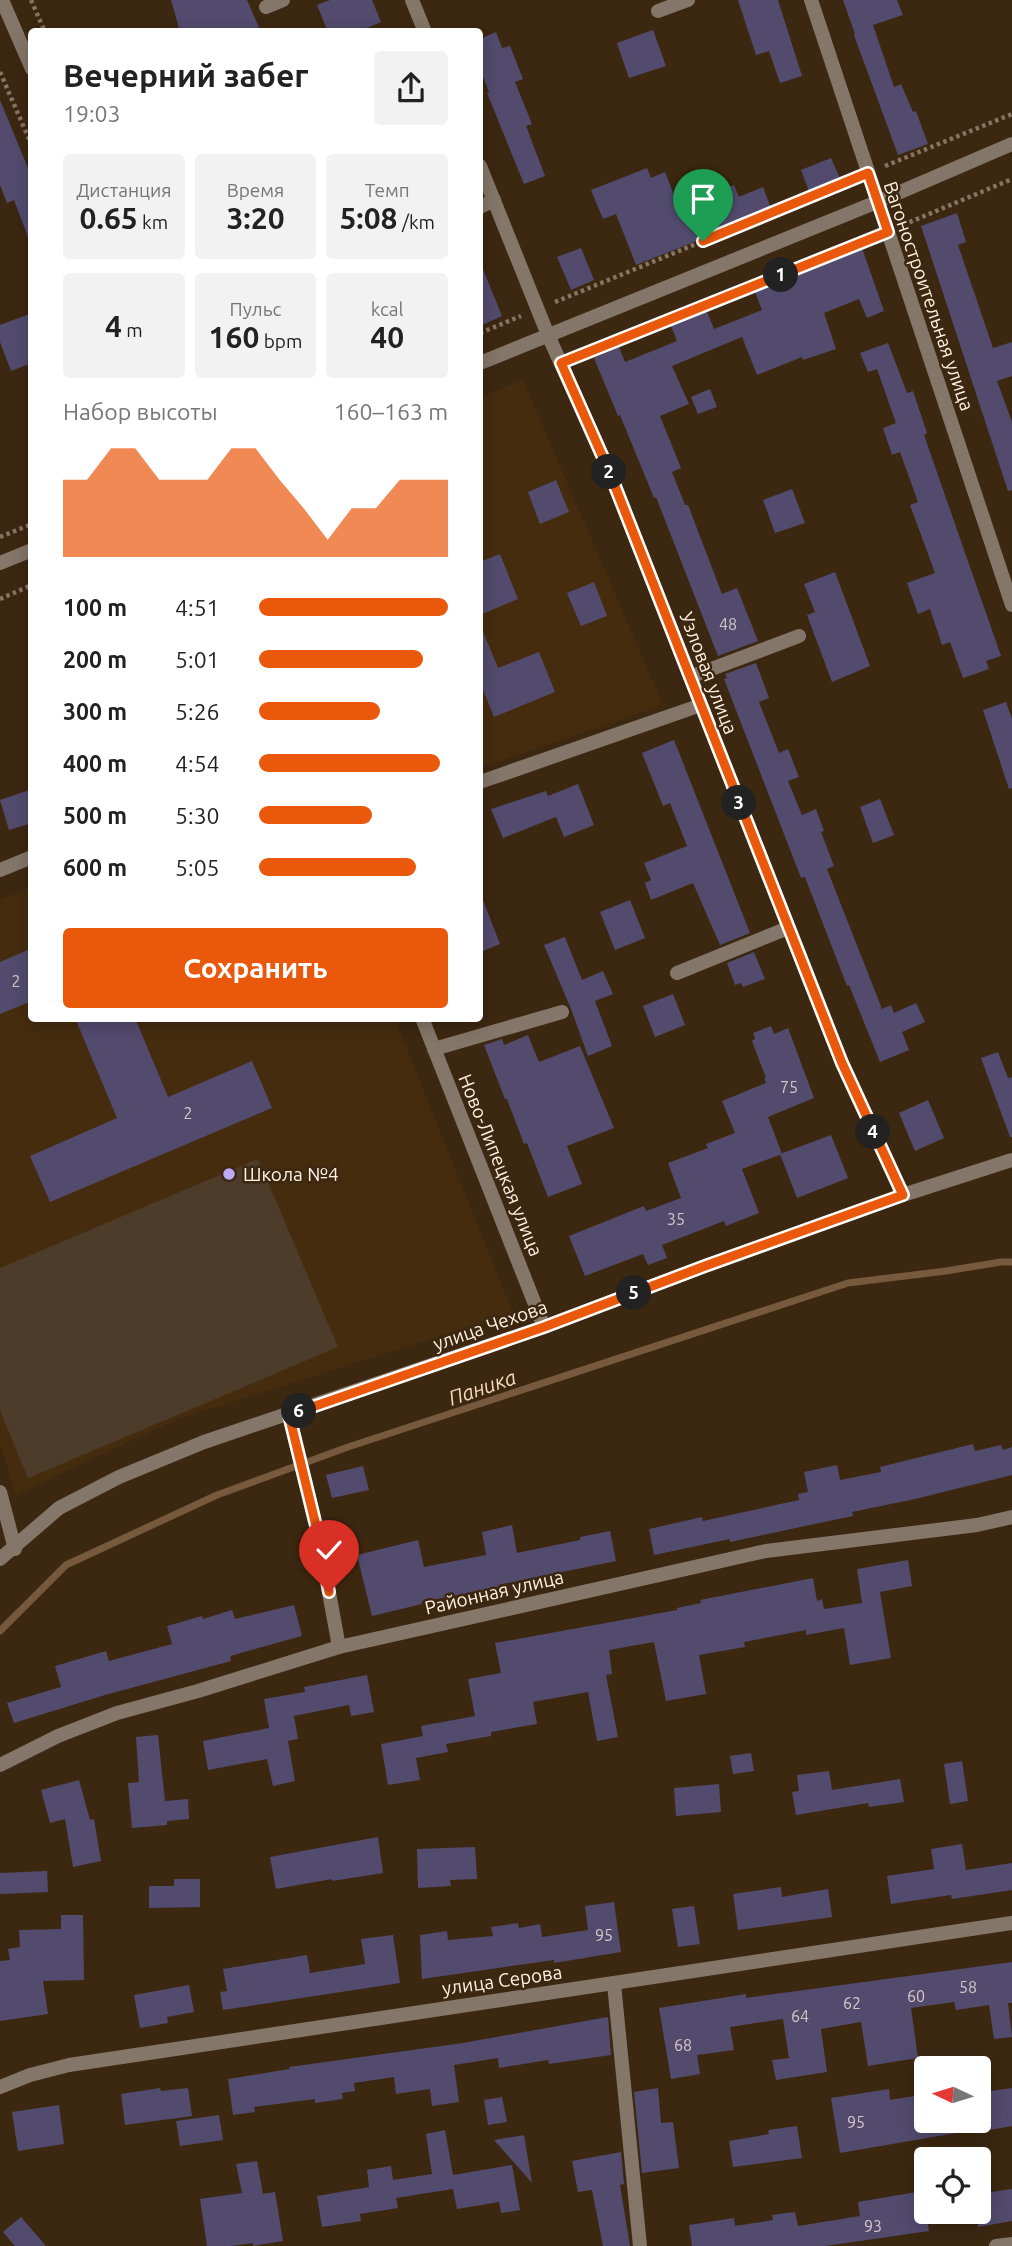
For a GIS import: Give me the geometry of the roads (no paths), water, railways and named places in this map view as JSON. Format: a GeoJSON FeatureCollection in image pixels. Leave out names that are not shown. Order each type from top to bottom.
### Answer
{"type":"FeatureCollection","features":[{"type":"Feature","properties":{"kind":"street"},"geometry":{"type":"LineString","coordinates":[[2,0],[28,60]]}},
{"type":"Feature","properties":{"kind":"street"},"geometry":{"type":"LineString","coordinates":[[266,7],[283,0]]}},
{"type":"Feature","properties":{"kind":"street"},"geometry":{"type":"LineString","coordinates":[[412,0],[423,28]]}},
{"type":"Feature","properties":{"kind":"street"},"geometry":{"type":"LineString","coordinates":[[657,10],[688,0]]}},
{"type":"Feature","properties":{"kind":"street","name":"Вагоностроительная улица"},"geometry":{"type":"LineString","coordinates":[[811,0],[1012,605]]}},
{"type":"Feature","properties":{"kind":"street"},"geometry":{"type":"LineString","coordinates":[[483,362],[877,202],[1012,144]]}},
{"type":"Feature","properties":{"kind":"street","name":"Узловая улица"},"geometry":{"type":"LineString","coordinates":[[483,173],[548,335],[609,471],[842,1063],[903,1195]]}},
{"type":"Feature","properties":{"kind":"street"},"geometry":{"type":"LineString","coordinates":[[483,205],[494,200]]}},
{"type":"Feature","properties":{"kind":"street"},"geometry":{"type":"LineString","coordinates":[[0,563],[28,552]]}},
{"type":"Feature","properties":{"kind":"street"},"geometry":{"type":"LineString","coordinates":[[690,677],[799,636]]}},
{"type":"Feature","properties":{"kind":"street"},"geometry":{"type":"LineString","coordinates":[[483,781],[701,705]]}},
{"type":"Feature","properties":{"kind":"street"},"geometry":{"type":"LineString","coordinates":[[0,870],[28,859]]}},
{"type":"Feature","properties":{"kind":"street"},"geometry":{"type":"LineString","coordinates":[[677,973],[788,928]]}},
{"type":"Feature","properties":{"kind":"street"},"geometry":{"type":"LineString","coordinates":[[434,1049],[562,1012]]}},
{"type":"Feature","properties":{"kind":"street","name":"Ново-Липецкая улица"},"geometry":{"type":"LineString","coordinates":[[424,1022],[544,1327]]}},
{"type":"Feature","properties":{"kind":"street","name":"улица Чехова"},"geometry":{"type":"LineString","coordinates":[[0,1559],[60,1508],[119,1477],[204,1442],[544,1327],[903,1195],[1012,1160]]}},
{"type":"Feature","properties":{"kind":"street"},"geometry":{"type":"LineString","coordinates":[[289,1415],[319,1538],[339,1647]]}},
{"type":"Feature","properties":{"kind":"street"},"geometry":{"type":"LineString","coordinates":[[0,1492],[15,1549]]}},
{"type":"Feature","properties":{"kind":"street","name":"Районная улица"},"geometry":{"type":"LineString","coordinates":[[0,1765],[58,1736],[117,1713],[339,1647],[766,1551],[977,1525],[1012,1517]]}},
{"type":"Feature","properties":{"kind":"street","name":"улица Серова"},"geometry":{"type":"LineString","coordinates":[[0,2087],[30,2075],[69,2065],[1012,1923]]}},
{"type":"Feature","properties":{"kind":"street"},"geometry":{"type":"LineString","coordinates":[[614,1984],[640,2246]]}},
{"type":"Feature","properties":{"kind":"street"},"geometry":{"type":"LineString","coordinates":[[996,2246],[1012,2244]]}},
{"type":"Feature","properties":{"kind":"waterway","name":"Паника"},"geometry":{"type":"LineString","coordinates":[[0,1631],[66,1565],[217,1495],[348,1447],[848,1283],[1012,1262]]}},
{"type":"Feature","properties":{"kind":"place","name":"Школа №4"},"geometry":{"type":"Point","coordinates":[229,1174]}}]}
